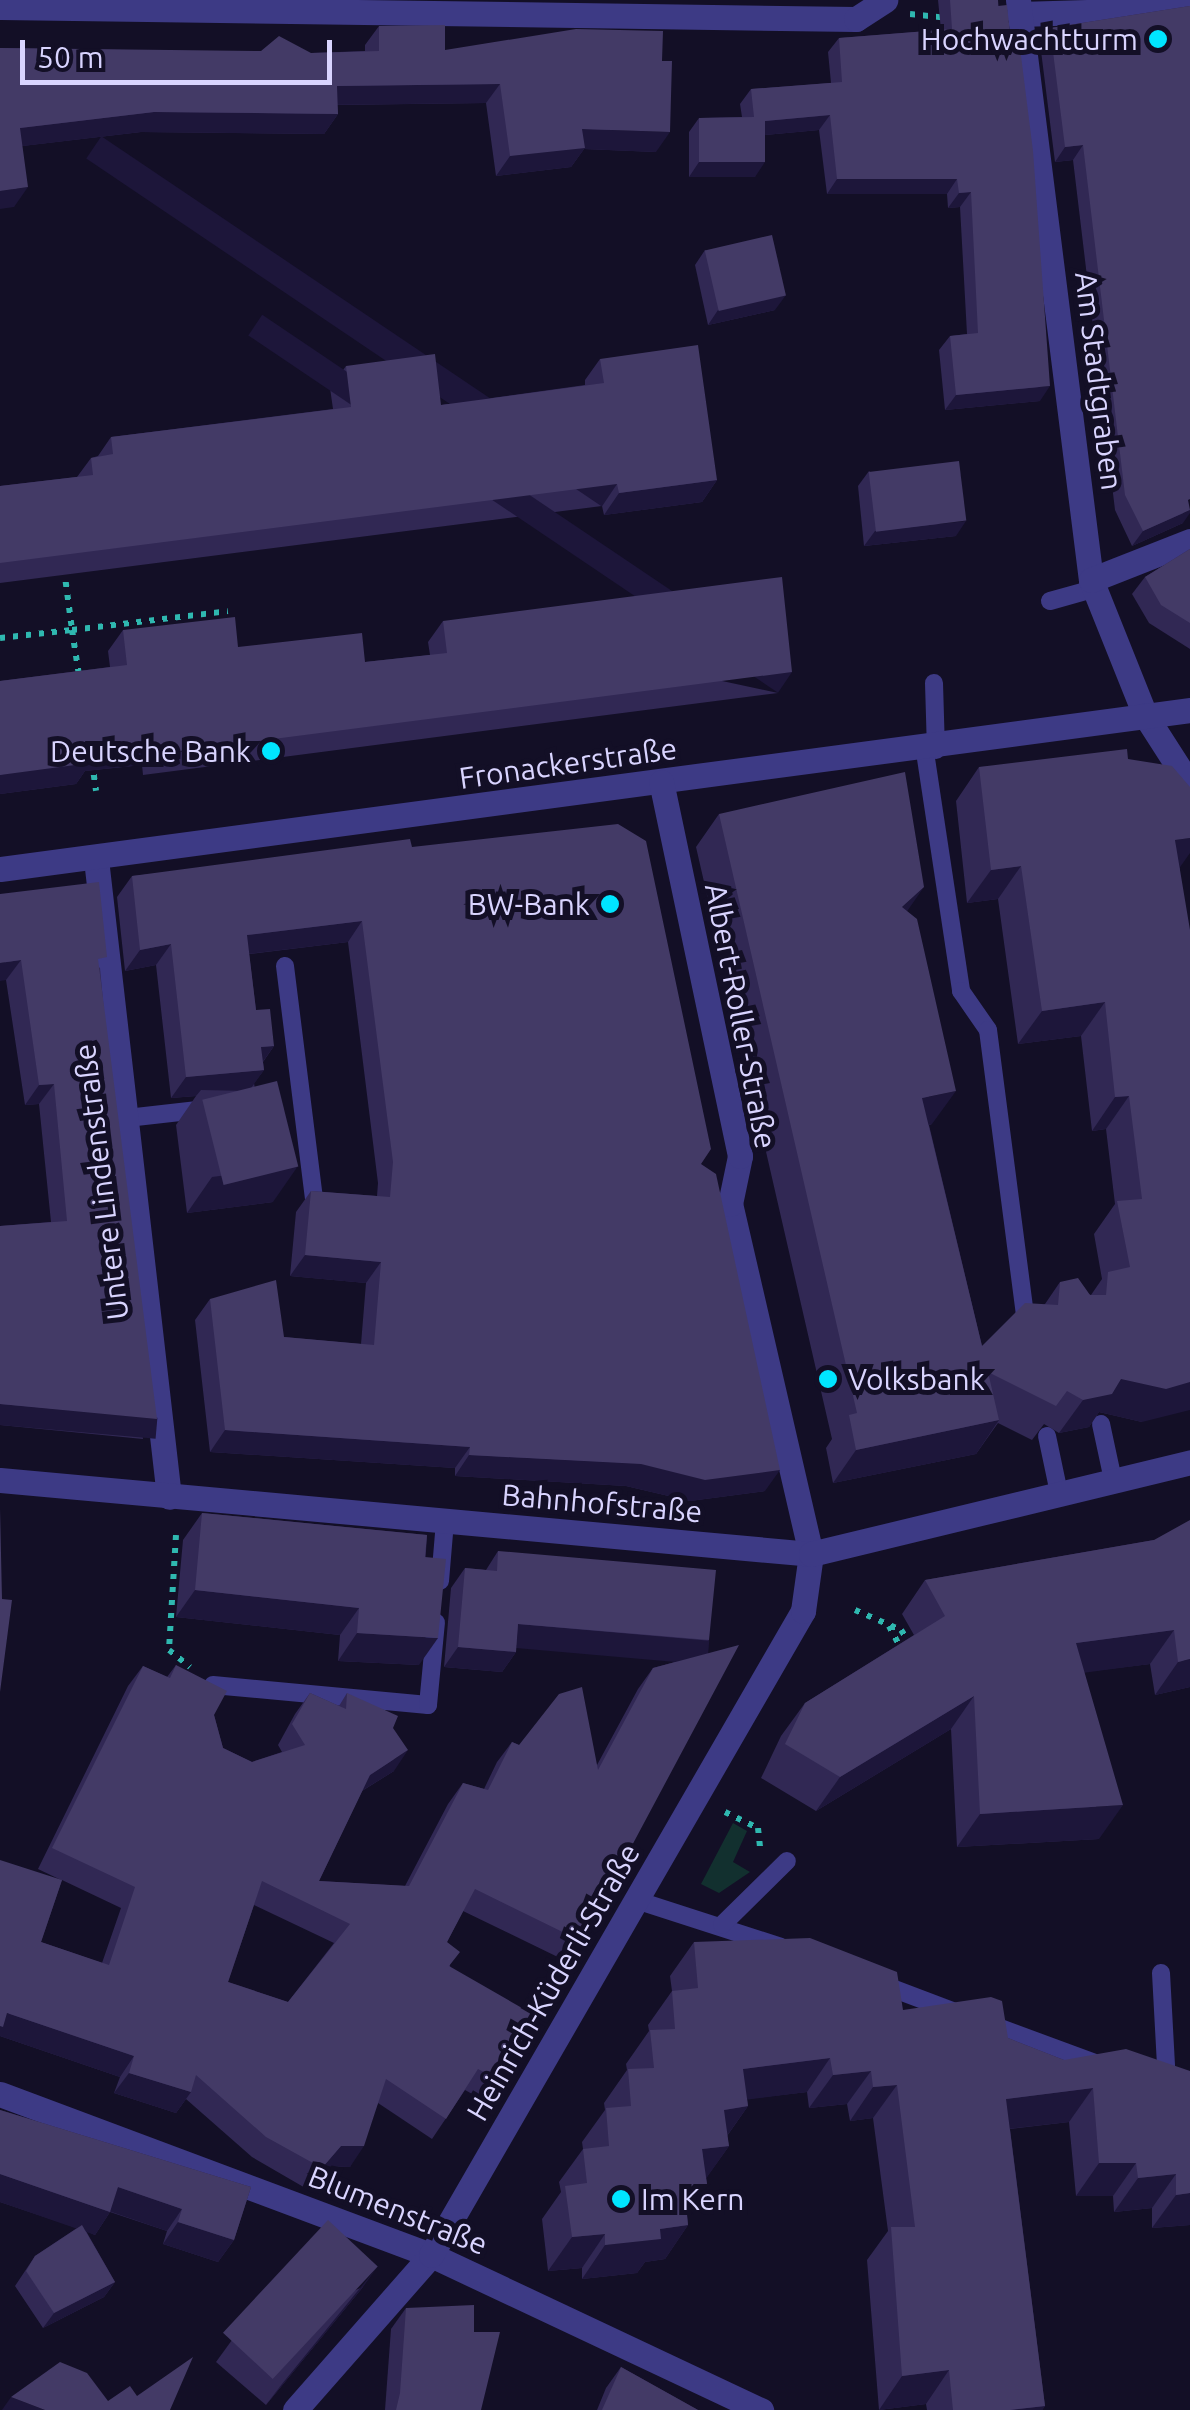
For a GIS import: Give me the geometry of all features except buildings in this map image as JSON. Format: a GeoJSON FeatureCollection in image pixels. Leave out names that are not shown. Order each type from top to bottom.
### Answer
{"type":"FeatureCollection","features":[{"type":"Feature","properties":{"kind":"street"},"geometry":{"type":"LineString","coordinates":[[0,7],[856,19],[884,0]]}},
{"type":"Feature","properties":{"kind":"street"},"geometry":{"type":"LineString","coordinates":[[1019,7],[1190,10]]}},
{"type":"Feature","properties":{"kind":"street","name":"Am Stadtgraben"},"geometry":{"type":"LineString","coordinates":[[1019,7],[1092,584],[1145,715],[1190,785]]}},
{"type":"Feature","properties":{"kind":"street"},"geometry":{"type":"LineString","coordinates":[[1092,584],[1190,541]]}},
{"type":"Feature","properties":{"kind":"street"},"geometry":{"type":"LineString","coordinates":[[1145,715],[1190,710]]}},
{"type":"Feature","properties":{"kind":"street","name":"Fronackerstraße"},"geometry":{"type":"LineString","coordinates":[[0,870],[661,782],[896,764],[931,751],[1145,715]]}},
{"type":"Feature","properties":{"kind":"street","name":"Albert-Roller-Straße"},"geometry":{"type":"LineString","coordinates":[[661,782],[740,1156],[724,1177],[811,1554]]}},
{"type":"Feature","properties":{"kind":"street","name":"Untere Lindenstraße"},"geometry":{"type":"LineString","coordinates":[[96,859],[170,1497]]}},
{"type":"Feature","properties":{"kind":"street","name":"Bahnhofstraße"},"geometry":{"type":"LineString","coordinates":[[0,1480],[811,1554],[1190,1462]]}},
{"type":"Feature","properties":{"kind":"street","name":"Heinrich-Küderli-Straße"},"geometry":{"type":"LineString","coordinates":[[295,2410],[431,2255],[640,1901],[803,1611],[811,1554]]}},
{"type":"Feature","properties":{"kind":"street","name":"Blumenstraße"},"geometry":{"type":"LineString","coordinates":[[0,2094],[431,2255],[761,2410]]}},
{"type":"Feature","properties":{"kind":"lane"},"geometry":{"type":"LineString","coordinates":[[1050,601],[1092,584]]}},
{"type":"Feature","properties":{"kind":"lane"},"geometry":{"type":"LineString","coordinates":[[934,683],[931,751],[961,990],[988,1030],[1034,1292],[1026,1329]]}},
{"type":"Feature","properties":{"kind":"lane"},"geometry":{"type":"LineString","coordinates":[[285,966],[314,1200]]}},
{"type":"Feature","properties":{"kind":"lane"},"geometry":{"type":"LineString","coordinates":[[282,1100],[302,1098]]}},
{"type":"Feature","properties":{"kind":"lane"},"geometry":{"type":"LineString","coordinates":[[127,1118],[224,1107]]}},
{"type":"Feature","properties":{"kind":"lane"},"geometry":{"type":"LineString","coordinates":[[1101,1424],[1112,1480]]}},
{"type":"Feature","properties":{"kind":"lane"},"geometry":{"type":"LineString","coordinates":[[1047,1436],[1059,1493]]}},
{"type":"Feature","properties":{"kind":"lane"},"geometry":{"type":"LineString","coordinates":[[213,1685],[428,1705],[445,1522]]}},
{"type":"Feature","properties":{"kind":"lane"},"geometry":{"type":"LineString","coordinates":[[722,1925],[787,1861]]}},
{"type":"Feature","properties":{"kind":"lane"},"geometry":{"type":"LineString","coordinates":[[640,1901],[722,1925],[804,1956]]}},
{"type":"Feature","properties":{"kind":"lane"},"geometry":{"type":"LineString","coordinates":[[1161,1973],[1158,2086],[1190,2096]]}},
{"type":"Feature","properties":{"kind":"lane"},"geometry":{"type":"LineString","coordinates":[[856,1975],[1114,2070]]}},
{"type":"Feature","properties":{"kind":"path"},"geometry":{"type":"LineString","coordinates":[[936,19],[956,18]]}},
{"type":"Feature","properties":{"kind":"path"},"geometry":{"type":"LineString","coordinates":[[62,554],[81,687]]}},
{"type":"Feature","properties":{"kind":"path"},"geometry":{"type":"LineString","coordinates":[[0,638],[228,611]]}},
{"type":"Feature","properties":{"kind":"path"},"geometry":{"type":"LineString","coordinates":[[91,755],[96,791]]}},
{"type":"Feature","properties":{"kind":"path"},"geometry":{"type":"LineString","coordinates":[[176,1534],[168,1650],[213,1685]]}},
{"type":"Feature","properties":{"kind":"path"},"geometry":{"type":"LineString","coordinates":[[854,1610],[888,1625],[921,1662]]}},
{"type":"Feature","properties":{"kind":"path"},"geometry":{"type":"LineString","coordinates":[[888,1625],[906,1657]]}},
{"type":"Feature","properties":{"kind":"path"},"geometry":{"type":"LineString","coordinates":[[697,1798],[758,1828],[760,1846]]}},
{"type":"Feature","properties":{"kind":"green space"},"geometry":{"type":"Polygon","coordinates":[[[733,1823],[747,1831],[733,1862],[750,1872],[719,1893],[701,1884],[733,1823]]]}},
{"type":"Feature","properties":{"kind":"place","name":"Hochwachtturm"},"geometry":{"type":"Point","coordinates":[1158,39]}},
{"type":"Feature","properties":{"kind":"place","name":"Deutsche Bank"},"geometry":{"type":"Point","coordinates":[271,751]}},
{"type":"Feature","properties":{"kind":"place","name":"BW-Bank"},"geometry":{"type":"Point","coordinates":[610,904]}},
{"type":"Feature","properties":{"kind":"place","name":"Volksbank"},"geometry":{"type":"Point","coordinates":[828,1379]}},
{"type":"Feature","properties":{"kind":"place","name":"Im Kern"},"geometry":{"type":"Point","coordinates":[621,2199]}}]}
